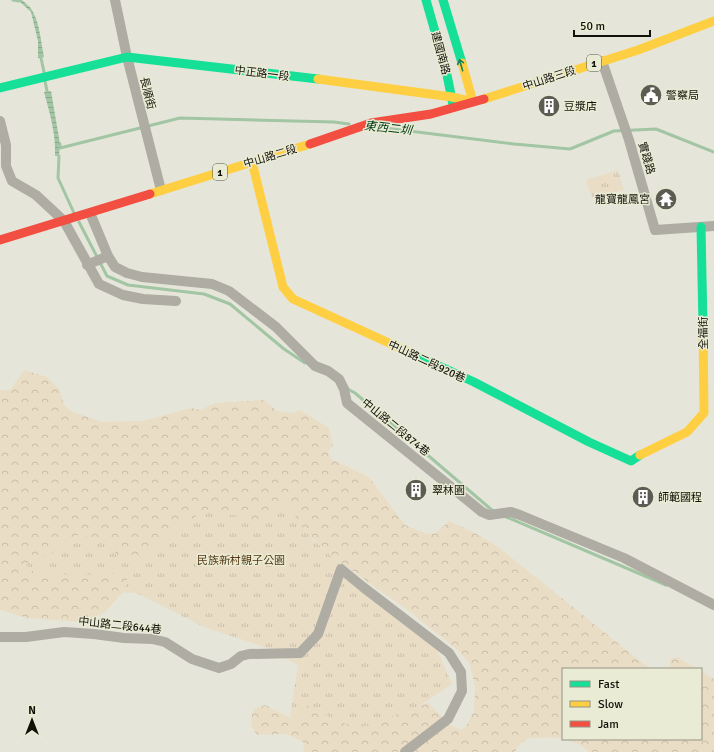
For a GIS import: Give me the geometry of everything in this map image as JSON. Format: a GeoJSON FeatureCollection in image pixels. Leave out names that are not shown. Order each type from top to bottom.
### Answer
{"type":"FeatureCollection","features":[{"type":"Feature","properties":{"kind":"street","name":"長順街"},"geometry":{"type":"LineString","coordinates":[[115,0],[127,57],[161,190]]}},
{"type":"Feature","properties":{"kind":"street","name":"建國南路"},"geometry":{"type":"LineString","coordinates":[[426,0],[446,70],[454,107]]}},
{"type":"Feature","properties":{"kind":"street","name":"建國南路"},"geometry":{"type":"LineString","coordinates":[[443,0],[473,102]]}},
{"type":"Feature","properties":{"kind":"street","name":"中山路三段"},"geometry":{"type":"LineString","coordinates":[[473,102],[638,50],[714,21]]}},
{"type":"Feature","properties":{"kind":"street","name":"中正路一段"},"geometry":{"type":"LineString","coordinates":[[0,88],[127,57],[310,78],[452,97],[473,102]]}},
{"type":"Feature","properties":{"kind":"street","name":"實踐路"},"geometry":{"type":"LineString","coordinates":[[602,61],[629,140],[655,230],[714,226]]}},
{"type":"Feature","properties":{"kind":"street","name":"中山路二段"},"geometry":{"type":"LineString","coordinates":[[0,240],[252,162],[371,123],[431,114],[473,102]]}},
{"type":"Feature","properties":{"kind":"street"},"geometry":{"type":"LineString","coordinates":[[0,121],[6,145],[6,166],[12,181],[36,195],[67,220],[88,265],[100,284],[123,295],[143,299],[176,301]]}},
{"type":"Feature","properties":{"kind":"street","name":"中山路二段920巷"},"geometry":{"type":"LineString","coordinates":[[252,162],[283,287],[294,299],[474,382],[589,442],[631,461],[645,452],[688,432]]}},
{"type":"Feature","properties":{"kind":"street","name":"中山路二段874巷"},"geometry":{"type":"LineString","coordinates":[[86,214],[108,256],[115,266],[127,273],[142,277],[212,284],[229,291],[276,327],[315,366],[328,371],[339,379],[347,403],[482,512],[490,515],[511,512],[624,558],[714,605]]}},
{"type":"Feature","properties":{"kind":"street","name":"全福街"},"geometry":{"type":"LineString","coordinates":[[688,432],[704,413],[701,227]]}},
{"type":"Feature","properties":{"kind":"street"},"geometry":{"type":"LineString","coordinates":[[88,265],[108,256]]}},
{"type":"Feature","properties":{"kind":"street","name":"中山路二段644巷"},"geometry":{"type":"LineString","coordinates":[[0,637],[26,638],[64,632],[124,638],[152,639],[165,642],[192,659],[219,668],[231,664],[241,656],[249,654],[300,653],[318,634],[341,569],[362,587],[449,653],[461,672],[462,691],[448,719],[405,752]]}},
{"type":"Feature","properties":{"kind":"green space"},"geometry":{"type":"Polygon","coordinates":[[[618,170],[624,190],[592,198],[586,180],[618,170]]]}},
{"type":"Feature","properties":{"kind":"green space"},"geometry":{"type":"Polygon","coordinates":[[[24,370],[47,377],[59,389],[64,405],[71,411],[102,422],[143,421],[191,408],[200,410],[215,403],[264,400],[277,411],[292,413],[300,410],[329,428],[333,445],[328,452],[331,459],[369,477],[405,525],[428,534],[436,533],[449,521],[479,535],[501,549],[649,668],[562,668],[562,739],[528,739],[520,744],[515,752],[303,752],[303,742],[287,734],[258,735],[253,729],[251,723],[252,716],[254,709],[265,705],[293,719],[299,718],[299,712],[308,705],[335,720],[359,728],[428,703],[449,724],[461,730],[466,727],[474,710],[475,686],[470,665],[460,652],[409,611],[331,556],[301,526],[290,506],[278,506],[265,520],[260,521],[214,511],[202,512],[162,539],[150,552],[129,561],[118,559],[111,543],[107,540],[78,535],[63,540],[52,554],[30,560],[26,565],[35,573],[78,575],[128,573],[125,590],[104,613],[80,622],[27,618],[0,610],[0,390],[10,390],[24,370]]]}},
{"type":"Feature","properties":{"kind":"green space","name":"民族新村親子公園"},"geometry":{"type":"Polygon","coordinates":[[[307,490],[311,538],[436,647],[452,684],[352,752],[335,752],[290,716],[298,665],[267,648],[204,627],[136,593],[16,588],[2,529],[207,493],[307,490]]]}},
{"type":"Feature","properties":{"kind":"green space"},"geometry":{"type":"Polygon","coordinates":[[[678,657],[695,668],[670,668],[670,659],[678,657]]]}},
{"type":"Feature","properties":{"kind":"green space"},"geometry":{"type":"Polygon","coordinates":[[[702,672],[714,679],[714,752],[589,752],[579,744],[566,740],[702,740],[702,672]]]}},
{"type":"Feature","properties":{"kind":"shaded area"},"geometry":{"type":"Polygon","coordinates":[[[19,0],[22,0],[32,10],[39,28],[44,57],[38,58],[38,41],[31,12],[19,0]]]}},
{"type":"Feature","properties":{"kind":"shaded area"},"geometry":{"type":"Polygon","coordinates":[[[51,91],[60,144],[59,156],[55,156],[54,132],[44,92],[51,91]]]}},
{"type":"Feature","properties":{"kind":"waterway","name":"東西二圳"},"geometry":{"type":"LineString","coordinates":[[13,0],[19,1]]}},
{"type":"Feature","properties":{"kind":"waterway"},"geometry":{"type":"LineString","coordinates":[[41,58],[44,72]]}},
{"type":"Feature","properties":{"kind":"waterway"},"geometry":{"type":"LineString","coordinates":[[45,81],[47,91]]}},
{"type":"Feature","properties":{"kind":"waterway","name":"東西二圳"},"geometry":{"type":"LineString","coordinates":[[60,144],[60,148],[180,118],[334,122],[349,124]]}},
{"type":"Feature","properties":{"kind":"waterway","name":"東西二圳"},"geometry":{"type":"LineString","coordinates":[[385,128],[514,144],[570,149],[614,131],[656,129],[714,152]]}},
{"type":"Feature","properties":{"kind":"waterway"},"geometry":{"type":"LineString","coordinates":[[59,156],[58,178],[74,213]]}},
{"type":"Feature","properties":{"kind":"waterway"},"geometry":{"type":"LineString","coordinates":[[79,222],[107,276],[128,285],[204,294],[230,304],[284,349],[305,363]]}},
{"type":"Feature","properties":{"kind":"waterway"},"geometry":{"type":"LineString","coordinates":[[346,388],[355,393],[493,511]]}},
{"type":"Feature","properties":{"kind":"waterway"},"geometry":{"type":"LineString","coordinates":[[504,516],[666,585]]}},
{"type":"Feature","properties":{"kind":"traffic: fast"},"geometry":{"type":"LineString","coordinates":[[426,0],[446,70],[453,105]]}},
{"type":"Feature","properties":{"kind":"traffic: fast"},"geometry":{"type":"LineString","coordinates":[[443,0],[462,63]]}},
{"type":"Feature","properties":{"kind":"traffic: fast"},"geometry":{"type":"LineString","coordinates":[[0,88],[127,57],[318,79]]}},
{"type":"Feature","properties":{"kind":"traffic: fast"},"geometry":{"type":"LineString","coordinates":[[701,227],[703,327]]}},
{"type":"Feature","properties":{"kind":"traffic: fast"},"geometry":{"type":"LineString","coordinates":[[413,354],[474,382],[589,442],[631,461],[640,455]]}},
{"type":"Feature","properties":{"kind":"traffic: slow"},"geometry":{"type":"LineString","coordinates":[[484,99],[638,50],[714,21]]}},
{"type":"Feature","properties":{"kind":"traffic: slow"},"geometry":{"type":"LineString","coordinates":[[318,79],[452,97],[473,102],[462,63]]}},
{"type":"Feature","properties":{"kind":"traffic: slow"},"geometry":{"type":"LineString","coordinates":[[150,194],[310,144]]}},
{"type":"Feature","properties":{"kind":"traffic: slow"},"geometry":{"type":"LineString","coordinates":[[252,162],[283,287],[293,299],[413,354]]}},
{"type":"Feature","properties":{"kind":"traffic: slow"},"geometry":{"type":"LineString","coordinates":[[640,455],[687,432],[704,413],[703,327]]}},
{"type":"Feature","properties":{"kind":"traffic: jam"},"geometry":{"type":"LineString","coordinates":[[310,144],[371,123],[431,114],[484,99]]}},
{"type":"Feature","properties":{"kind":"traffic: jam"},"geometry":{"type":"LineString","coordinates":[[0,240],[150,194]]}},
{"type":"Feature","properties":{"kind":"place","name":"警察局"},"geometry":{"type":"Point","coordinates":[651,95]}},
{"type":"Feature","properties":{"kind":"place","name":"豆漿店"},"geometry":{"type":"Point","coordinates":[549,106]}},
{"type":"Feature","properties":{"kind":"place","name":"龍寶龍鳳宮"},"geometry":{"type":"Point","coordinates":[666,199]}},
{"type":"Feature","properties":{"kind":"place","name":"翠林園"},"geometry":{"type":"Point","coordinates":[416,490]}},
{"type":"Feature","properties":{"kind":"place","name":"師範國程"},"geometry":{"type":"Point","coordinates":[643,497]}}]}
